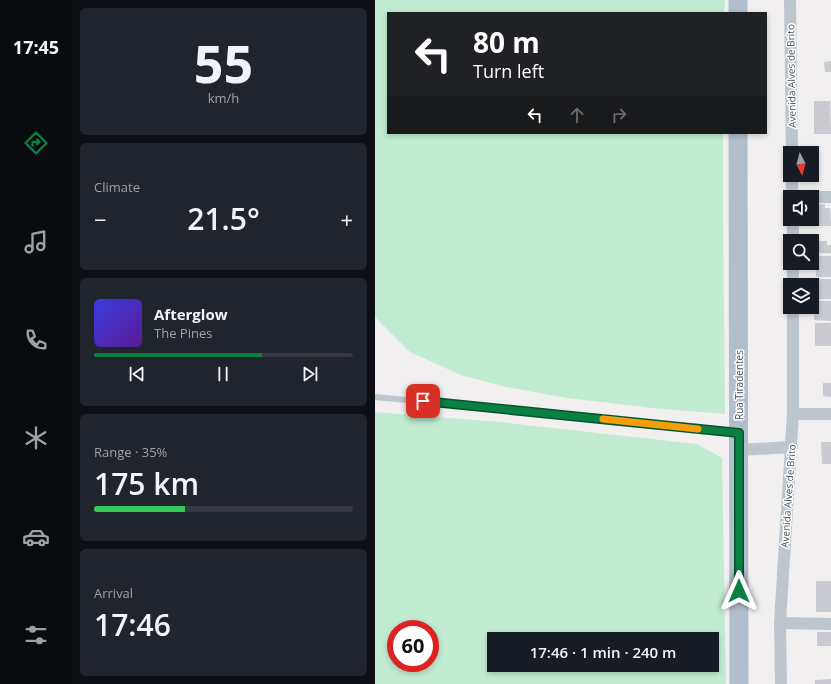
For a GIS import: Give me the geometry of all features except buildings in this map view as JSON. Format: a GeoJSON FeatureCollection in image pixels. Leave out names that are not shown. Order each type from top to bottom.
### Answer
{"type":"FeatureCollection","features":[{"type":"Feature","properties":{"kind":"main road"},"geometry":{"type":"LineString","coordinates":[[738,0],[738,12]]}},
{"type":"Feature","properties":{"kind":"main road","name":"Rua Tiradentes"},"geometry":{"type":"LineString","coordinates":[[738,134],[739,684]]}},
{"type":"Feature","properties":{"kind":"street","name":"Avenida Alves de Brito"},"geometry":{"type":"LineString","coordinates":[[790,0],[792,146]]}},
{"type":"Feature","properties":{"kind":"street"},"geometry":{"type":"LineString","coordinates":[[819,197],[831,197]]}},
{"type":"Feature","properties":{"kind":"street","name":"Avenida Alves de Brito"},"geometry":{"type":"LineString","coordinates":[[781,684],[780,623],[792,447],[793,314]]}},
{"type":"Feature","properties":{"kind":"street"},"geometry":{"type":"LineString","coordinates":[[793,414],[831,414]]}},
{"type":"Feature","properties":{"kind":"street"},"geometry":{"type":"LineString","coordinates":[[739,441],[792,447]]}},
{"type":"Feature","properties":{"kind":"street"},"geometry":{"type":"LineString","coordinates":[[780,623],[831,624]]}},
{"type":"Feature","properties":{"kind":"lane"},"geometry":{"type":"LineString","coordinates":[[375,397],[739,441]]}},
{"type":"Feature","properties":{"kind":"green space"},"geometry":{"type":"Polygon","coordinates":[[[375,0],[725,0],[724,12],[387,12],[387,134],[723,134],[725,414],[652,408],[567,398],[506,387],[461,375],[410,352],[375,317],[375,0]]]}},
{"type":"Feature","properties":{"kind":"green space"},"geometry":{"type":"Polygon","coordinates":[[[375,412],[498,422],[697,444],[722,458],[726,684],[375,684],[375,412]]]}},
{"type":"Feature","properties":{"kind":"slow traffic"},"geometry":{"type":"LineString","coordinates":[[603,419],[698,429]]}},
{"type":"Feature","properties":{"kind":"route"},"geometry":{"type":"LineString","coordinates":[[423,401],[739,433],[739,591]]}}]}
